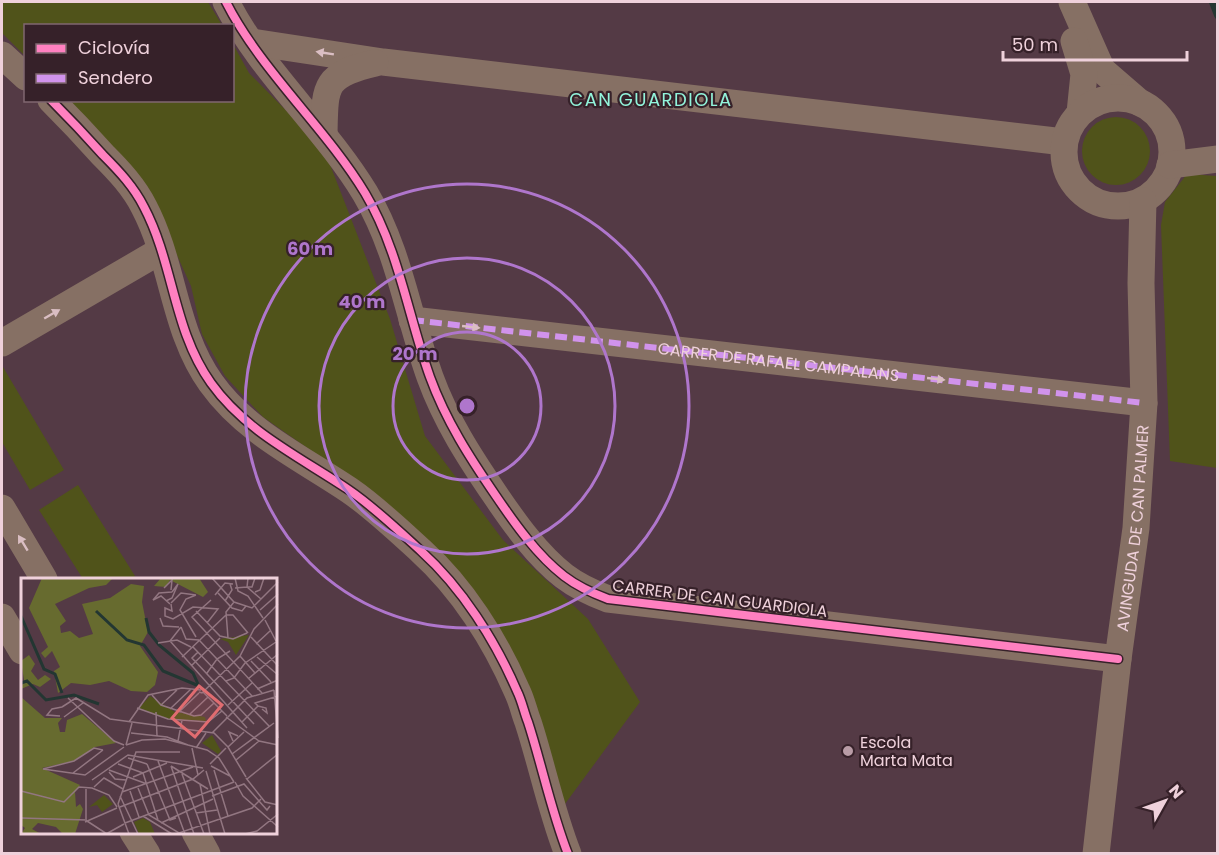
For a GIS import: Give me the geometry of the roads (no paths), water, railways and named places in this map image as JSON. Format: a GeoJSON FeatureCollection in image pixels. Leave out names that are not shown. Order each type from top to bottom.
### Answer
{"type":"FeatureCollection","features":[{"type":"Feature","properties":{"kind":"street","name":"CARRER DE CAN GUARDIOLA"},"geometry":{"type":"LineString","coordinates":[[226,2],[252,42],[324,135],[364,192],[389,240],[430,377],[445,413],[466,452],[510,516],[563,576],[590,592],[608,599],[1118,659]]}},
{"type":"Feature","properties":{"kind":"street"},"geometry":{"type":"LineString","coordinates":[[1056,2],[1083,66],[1080,114]]}},
{"type":"Feature","properties":{"kind":"street"},"geometry":{"type":"LineString","coordinates":[[1072,2],[1102,70],[1154,112],[1165,126],[1171,143],[1170,165],[1164,181],[1143,201],[1128,206],[1109,206],[1094,201],[1078,190],[1071,181],[1064,162],[1064,142],[1067,133],[1080,114],[1102,100],[1120,98],[1139,102]]}},
{"type":"Feature","properties":{"kind":"street"},"geometry":{"type":"LineString","coordinates":[[252,42],[383,62],[1064,142]]}},
{"type":"Feature","properties":{"kind":"street"},"geometry":{"type":"LineString","coordinates":[[2,54],[24,75]]}},
{"type":"Feature","properties":{"kind":"street"},"geometry":{"type":"LineString","coordinates":[[324,135],[324,94],[332,83],[339,75],[351,69],[383,62]]}},
{"type":"Feature","properties":{"kind":"street"},"geometry":{"type":"LineString","coordinates":[[53,102],[128,181],[144,206],[153,227],[192,354],[211,384],[235,412],[269,440],[352,492],[423,552],[460,593],[490,640],[518,692],[568,854]]}},
{"type":"Feature","properties":{"kind":"street"},"geometry":{"type":"LineString","coordinates":[[1170,165],[1218,159]]}},
{"type":"Feature","properties":{"kind":"street","name":"AVINGUDA DE CAN PALMER"},"geometry":{"type":"LineString","coordinates":[[1096,854],[1118,659],[1136,528],[1144,403],[1141,283],[1143,201]]}},
{"type":"Feature","properties":{"kind":"street"},"geometry":{"type":"LineString","coordinates":[[2,343],[160,251]]}},
{"type":"Feature","properties":{"kind":"street","name":"CARRER DE RAFAEL CAMPALANS"},"geometry":{"type":"LineString","coordinates":[[412,320],[1144,403]]}},
{"type":"Feature","properties":{"kind":"street"},"geometry":{"type":"LineString","coordinates":[[2,508],[44,578]]}},
{"type":"Feature","properties":{"kind":"street"},"geometry":{"type":"LineString","coordinates":[[134,834],[145,853]]}},
{"type":"Feature","properties":{"kind":"street"},"geometry":{"type":"LineString","coordinates":[[196,834],[207,854]]}},
{"type":"Feature","properties":{"kind":"waterway"},"geometry":{"type":"LineString","coordinates":[[1213,2],[1218,15]]}},
{"type":"Feature","properties":{"kind":"place","name":"Escola Marta Mata"},"geometry":{"type":"Point","coordinates":[848,751]}},
{"type":"Feature","properties":{"kind":"district","name":"CAN GUARDIOLA"},"geometry":{"type":"Point","coordinates":[651,100]}}]}
